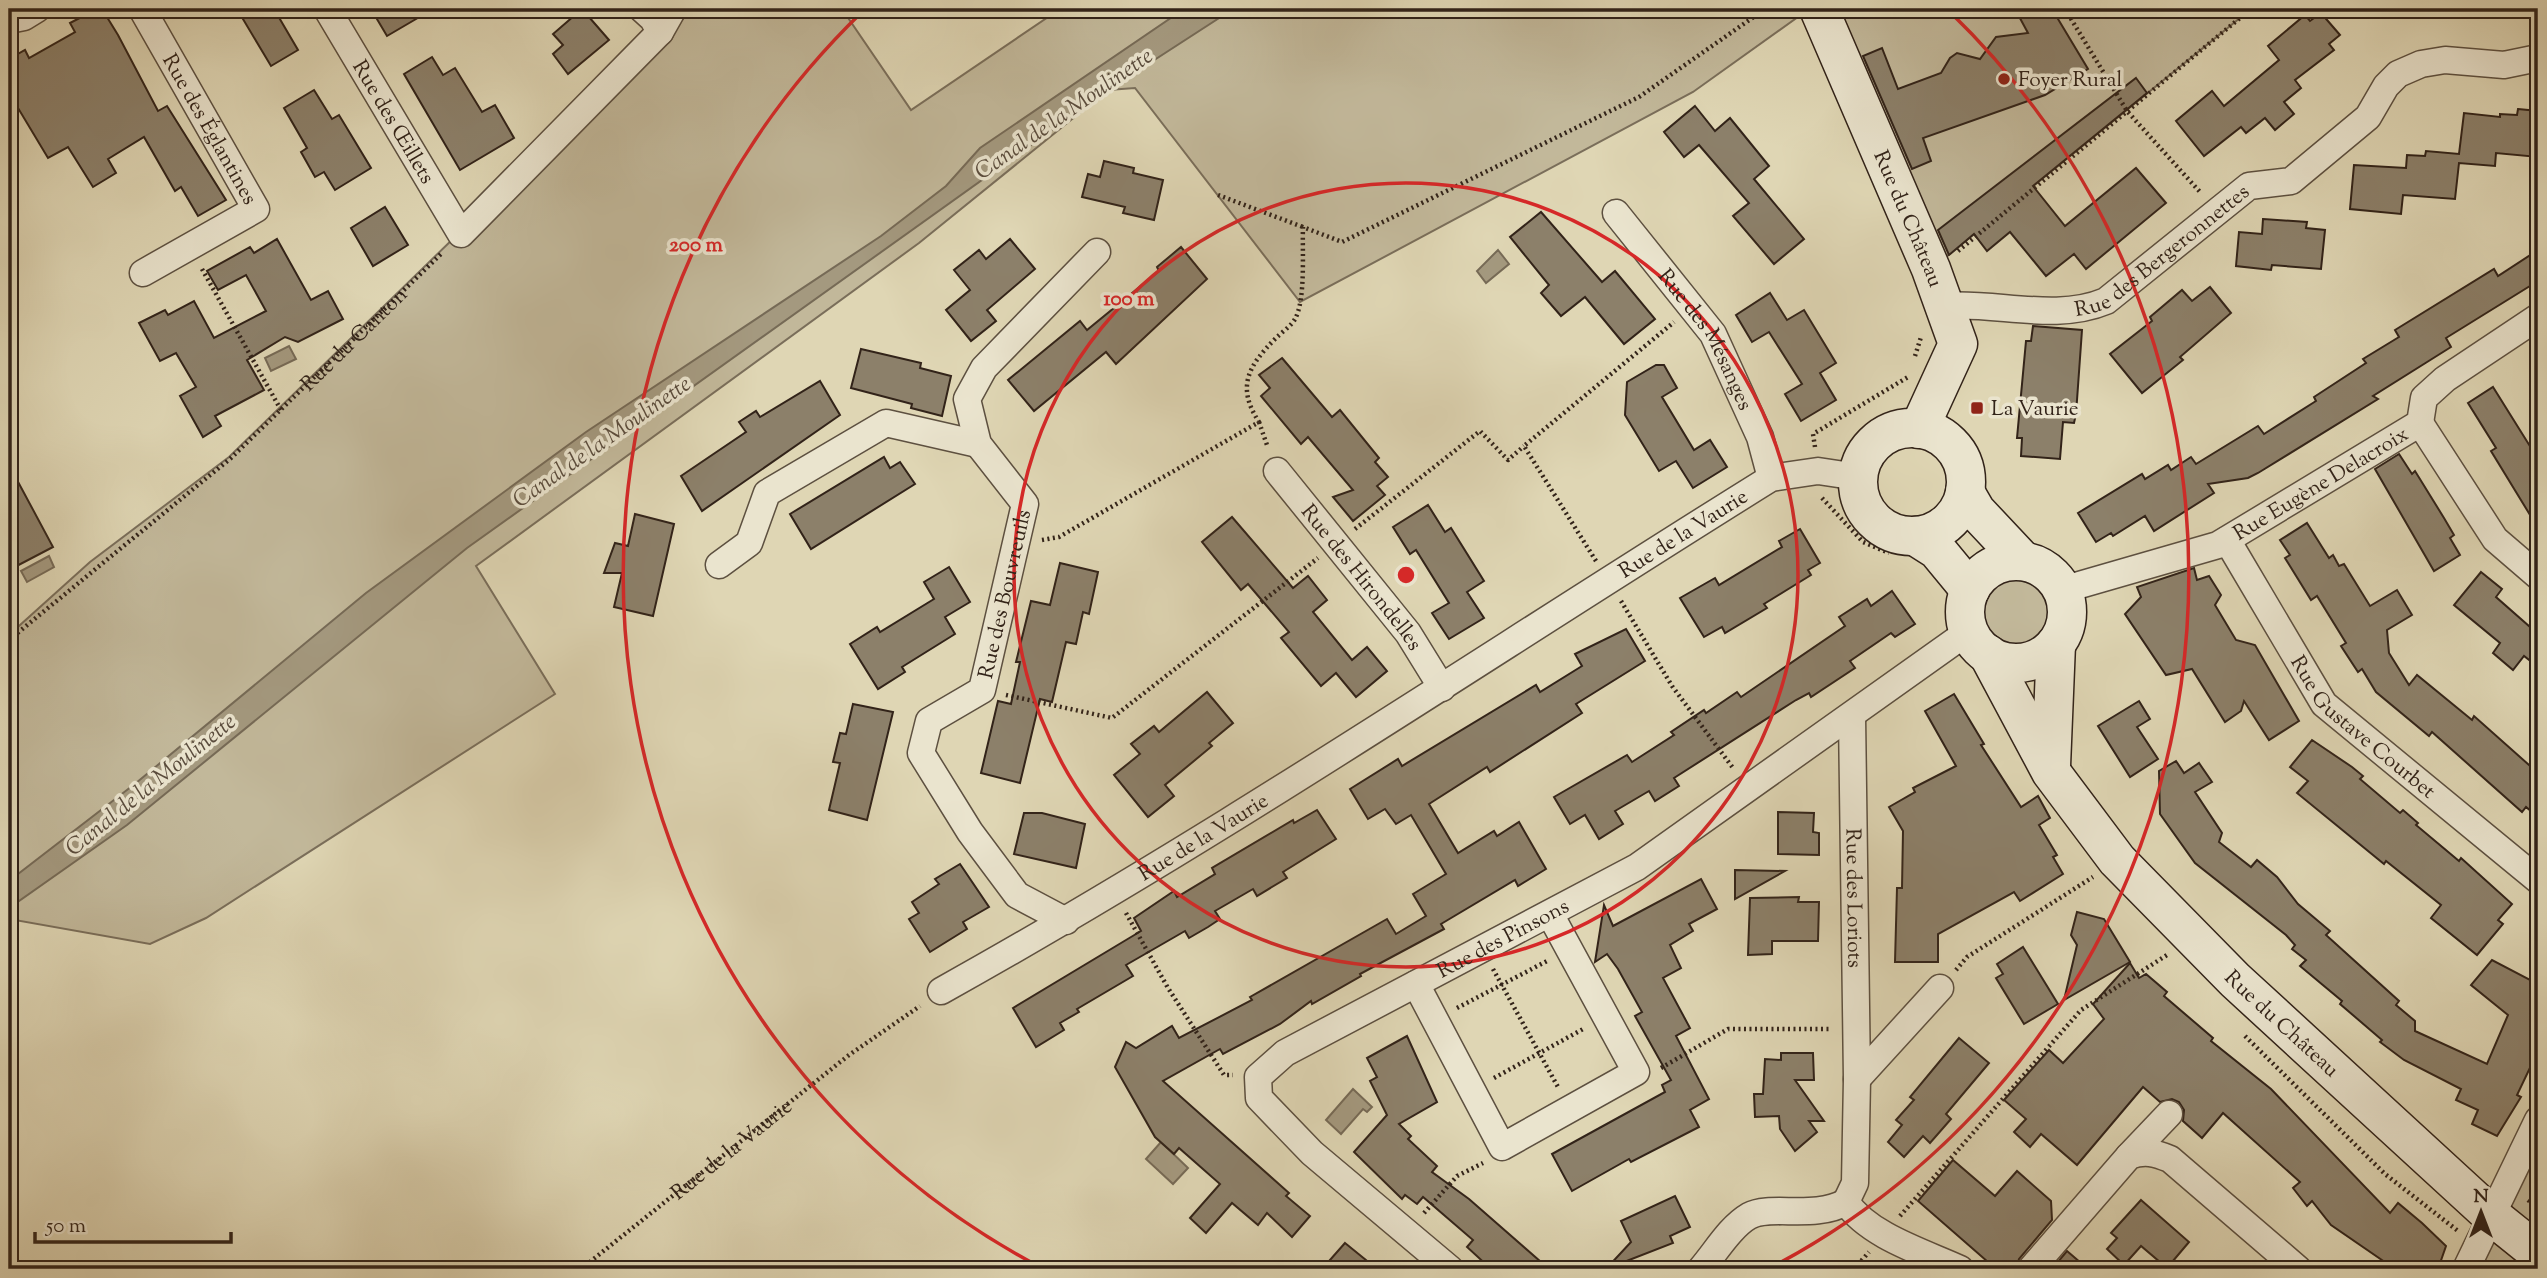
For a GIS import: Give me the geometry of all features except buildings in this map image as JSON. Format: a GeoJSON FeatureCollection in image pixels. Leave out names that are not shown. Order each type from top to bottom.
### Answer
{"type":"FeatureCollection","features":[{"type":"Feature","properties":{"kind":"street"},"geometry":{"type":"LineString","coordinates":[[9,20],[37,9]]}},
{"type":"Feature","properties":{"kind":"street","name":"Rue des Églantines"},"geometry":{"type":"LineString","coordinates":[[142,9],[256,209],[143,272]]}},
{"type":"Feature","properties":{"kind":"street","name":"Rue des Œillets"},"geometry":{"type":"LineString","coordinates":[[327,9],[461,234]]}},
{"type":"Feature","properties":{"kind":"street"},"geometry":{"type":"LineString","coordinates":[[642,9],[653,19],[660,32]]}},
{"type":"Feature","properties":{"kind":"street"},"geometry":{"type":"LineString","coordinates":[[461,234],[660,32],[673,9]]}},
{"type":"Feature","properties":{"kind":"street","name":"Rue du Château"},"geometry":{"type":"LineString","coordinates":[[1819,9],[1931,269],[1935,317],[1958,344],[1919,429]]}},
{"type":"Feature","properties":{"kind":"street","name":"Rue des Bergeronnettes"},"geometry":{"type":"LineString","coordinates":[[1935,317],[2084,310],[2106,301],[2249,186],[2291,181],[2368,117],[2386,86],[2398,74],[2421,64],[2445,60],[2504,65],[2538,58]]}},
{"type":"Feature","properties":{"kind":"street","name":"Rue des Mésanges"},"geometry":{"type":"LineString","coordinates":[[1616,213],[1713,334],[1760,438],[1771,478]]}},
{"type":"Feature","properties":{"kind":"street","name":"Rue des Bouvreuils"},"geometry":{"type":"LineString","coordinates":[[1066,921],[1017,895],[970,832],[921,753],[929,721],[982,690],[1013,544],[1025,504],[978,444],[967,399],[985,368],[1097,252]]}},
{"type":"Feature","properties":{"kind":"street","name":"Rue Eugène Delacroix"},"geometry":{"type":"LineString","coordinates":[[2062,590],[2227,540],[2420,423],[2424,398],[2445,379],[2538,317]]}},
{"type":"Feature","properties":{"kind":"street"},"geometry":{"type":"LineString","coordinates":[[719,565],[750,543],[767,493],[886,423],[978,444]]}},
{"type":"Feature","properties":{"kind":"street"},"geometry":{"type":"LineString","coordinates":[[2420,423],[2495,539],[2538,576]]}},
{"type":"Feature","properties":{"kind":"street"},"geometry":{"type":"LineString","coordinates":[[1908,547],[1948,522],[1959,508],[1965,492],[1965,474],[1960,458],[1950,444],[1936,434],[1919,429],[1902,429],[1885,435],[1872,446],[1862,461],[1858,477],[1863,504],[1880,526],[1896,534],[1908,547],[1937,550],[1970,590]]}},
{"type":"Feature","properties":{"kind":"street","name":"Rue des Hirondelles"},"geometry":{"type":"LineString","coordinates":[[1277,471],[1334,545],[1408,633],[1442,688]]}},
{"type":"Feature","properties":{"kind":"street","name":"Rue de la Vaurie"},"geometry":{"type":"LineString","coordinates":[[941,992],[1066,921],[1319,767],[1771,478],[1818,471],[1858,477]]}},
{"type":"Feature","properties":{"kind":"street"},"geometry":{"type":"LineString","coordinates":[[1965,492],[1976,511],[2023,561],[2046,571],[2062,590],[2067,618],[2056,644],[2051,772]]}},
{"type":"Feature","properties":{"kind":"street","name":"Rue Gustave Courbet"},"geometry":{"type":"LineString","coordinates":[[2227,540],[2324,704],[2538,880]]}},
{"type":"Feature","properties":{"kind":"street"},"geometry":{"type":"LineString","coordinates":[[2023,561],[1992,567],[1970,590],[1966,605],[1978,643],[1999,660],[2024,662],[2047,653],[2056,644]]}},
{"type":"Feature","properties":{"kind":"street","name":"Rue du Château"},"geometry":{"type":"LineString","coordinates":[[1978,643],[2051,772],[2117,860],[2178,952],[2235,980],[2500,1200],[2538,1253]]}},
{"type":"Feature","properties":{"kind":"street","name":"Rue des Pinsons"},"geometry":{"type":"LineString","coordinates":[[1258,1077],[1284,1053],[1637,867],[1852,716],[1978,643]]}},
{"type":"Feature","properties":{"kind":"street","name":"Rue des Loriots"},"geometry":{"type":"LineString","coordinates":[[1846,1202],[1855,1183],[1857,1079],[1852,716]]}},
{"type":"Feature","properties":{"kind":"street"},"geometry":{"type":"LineString","coordinates":[[1416,984],[1502,1147],[1636,1072],[1550,914]]}},
{"type":"Feature","properties":{"kind":"street"},"geometry":{"type":"LineString","coordinates":[[1857,1079],[1940,988]]}},
{"type":"Feature","properties":{"kind":"street"},"geometry":{"type":"LineString","coordinates":[[1856,1033],[1882,1052]]}},
{"type":"Feature","properties":{"kind":"street"},"geometry":{"type":"LineString","coordinates":[[1258,1077],[1259,1098],[1312,1153],[1450,1269]]}},
{"type":"Feature","properties":{"kind":"street"},"geometry":{"type":"LineString","coordinates":[[2031,1269],[2169,1114]]}},
{"type":"Feature","properties":{"kind":"street"},"geometry":{"type":"LineString","coordinates":[[2468,1267],[2538,1120]]}},
{"type":"Feature","properties":{"kind":"street"},"geometry":{"type":"LineString","coordinates":[[2147,1137],[2298,1269]]}},
{"type":"Feature","properties":{"kind":"street"},"geometry":{"type":"LineString","coordinates":[[2129,1156],[2140,1152],[2154,1153],[2170,1159]]}},
{"type":"Feature","properties":{"kind":"street"},"geometry":{"type":"LineString","coordinates":[[1701,1269],[1742,1221],[1752,1214],[1818,1212],[1846,1202],[1853,1212],[1885,1233],[1960,1269]]}},
{"type":"Feature","properties":{"kind":"street"},"geometry":{"type":"LineString","coordinates":[[2535,1269],[2538,1263]]}},
{"type":"Feature","properties":{"kind":"path"},"geometry":{"type":"LineString","coordinates":[[1218,195],[1342,243],[1639,97],[1765,9]]}},
{"type":"Feature","properties":{"kind":"path"},"geometry":{"type":"LineString","coordinates":[[2065,9],[2127,111],[2217,211]]}},
{"type":"Feature","properties":{"kind":"path"},"geometry":{"type":"LineString","coordinates":[[1931,269],[1944,263],[2251,9]]}},
{"type":"Feature","properties":{"kind":"path"},"geometry":{"type":"LineString","coordinates":[[1013,544],[1059,537],[1259,422],[1246,402],[1248,377],[1263,351],[1295,319],[1300,302],[1303,227]]}},
{"type":"Feature","properties":{"kind":"path","name":"Rue du Canton"},"geometry":{"type":"LineString","coordinates":[[9,640],[231,458],[461,234]]}},
{"type":"Feature","properties":{"kind":"path"},"geometry":{"type":"LineString","coordinates":[[189,246],[281,410]]}},
{"type":"Feature","properties":{"kind":"path"},"geometry":{"type":"LineString","coordinates":[[982,690],[1112,718],[1480,431],[1508,460],[1692,308]]}},
{"type":"Feature","properties":{"kind":"path"},"geometry":{"type":"LineString","coordinates":[[1908,547],[1863,542],[1822,498],[1813,433],[1908,377],[1935,317]]}},
{"type":"Feature","properties":{"kind":"path"},"geometry":{"type":"LineString","coordinates":[[1524,446],[1672,686],[1748,789]]}},
{"type":"Feature","properties":{"kind":"path"},"geometry":{"type":"LineString","coordinates":[[1940,988],[1968,957],[2117,860]]}},
{"type":"Feature","properties":{"kind":"path"},"geometry":{"type":"LineString","coordinates":[[1114,891],[1168,988],[1224,1075],[1258,1077]]}},
{"type":"Feature","properties":{"kind":"path"},"geometry":{"type":"LineString","coordinates":[[1483,948],[1501,986],[1570,1109]]}},
{"type":"Feature","properties":{"kind":"path"},"geometry":{"type":"LineString","coordinates":[[1435,1020],[1569,950]]}},
{"type":"Feature","properties":{"kind":"path"},"geometry":{"type":"LineString","coordinates":[[1885,1233],[2081,1010],[2178,952]]}},
{"type":"Feature","properties":{"kind":"path","name":"Rue de la Vaurie"},"geometry":{"type":"LineString","coordinates":[[581,1269],[849,1055],[941,992]]}},
{"type":"Feature","properties":{"kind":"path"},"geometry":{"type":"LineString","coordinates":[[1472,1090],[1605,1016]]}},
{"type":"Feature","properties":{"kind":"path"},"geometry":{"type":"LineString","coordinates":[[1636,1072],[1650,1075],[1728,1029],[1856,1033]]}},
{"type":"Feature","properties":{"kind":"path"},"geometry":{"type":"LineString","coordinates":[[2240,1031],[2385,1174],[2471,1242],[2468,1267]]}},
{"type":"Feature","properties":{"kind":"path"},"geometry":{"type":"LineString","coordinates":[[1407,1232],[1457,1176],[1494,1156],[1502,1147]]}},
{"type":"Feature","properties":{"kind":"path"},"geometry":{"type":"LineString","coordinates":[[2500,1200],[2538,1208]]}},
{"type":"Feature","properties":{"kind":"shaded area"},"geometry":{"type":"Polygon","coordinates":[[[675,9],[842,9],[911,110],[1060,9],[1809,9],[1693,92],[1300,302],[1135,88],[1108,90],[919,243],[476,566],[555,694],[206,918],[150,944],[9,919],[9,635],[90,562],[229,457],[459,233],[675,9]]]}},
{"type":"Feature","properties":{"kind":"shaded area"},"geometry":{"type":"Polygon","coordinates":[[[1819,9],[2251,9],[1931,269],[1819,9]]]}},
{"type":"Feature","properties":{"kind":"shaded area"},"geometry":{"type":"Polygon","coordinates":[[[2019,571],[2043,584],[2055,601],[2056,619],[2049,635],[2035,646],[2017,648],[1997,639],[1977,615],[1991,586],[2003,576],[2019,571]]]}},
{"type":"Feature","properties":{"kind":"shaded area"},"geometry":{"type":"Polygon","coordinates":[[[2538,1120],[2538,1263],[2535,1269],[2466,1269],[2538,1120]]]}},
{"type":"Feature","properties":{"kind":"water","name":"Canal de la Moulinette"},"geometry":{"type":"Polygon","coordinates":[[[1184,9],[1233,9],[1108,90],[467,548],[127,825],[9,908],[9,881],[136,783],[366,593],[586,432],[881,236],[946,186],[980,148],[1184,9]]]}},
{"type":"Feature","properties":{"kind":"water"},"geometry":{"type":"Polygon","coordinates":[[[1498,250],[1509,264],[1486,283],[1477,271],[1498,250]]]}},
{"type":"Feature","properties":{"kind":"water"},"geometry":{"type":"Polygon","coordinates":[[[289,346],[296,359],[271,371],[265,358],[289,346]]]}},
{"type":"Feature","properties":{"kind":"water"},"geometry":{"type":"Polygon","coordinates":[[[49,556],[54,567],[27,582],[21,571],[49,556]]]}},
{"type":"Feature","properties":{"kind":"water"},"geometry":{"type":"Polygon","coordinates":[[[1353,1089],[1372,1107],[1367,1112],[1363,1109],[1341,1134],[1326,1120],[1353,1089]]]}},
{"type":"Feature","properties":{"kind":"water"},"geometry":{"type":"Polygon","coordinates":[[[1161,1142],[1188,1168],[1173,1184],[1146,1159],[1161,1142]]]}},
{"type":"Feature","properties":{"kind":"place","name":"Foyer Rural"},"geometry":{"type":"Point","coordinates":[2004,79]}},
{"type":"Feature","properties":{"kind":"place","name":"La Vaurie"},"geometry":{"type":"Point","coordinates":[1977,408]}}]}
